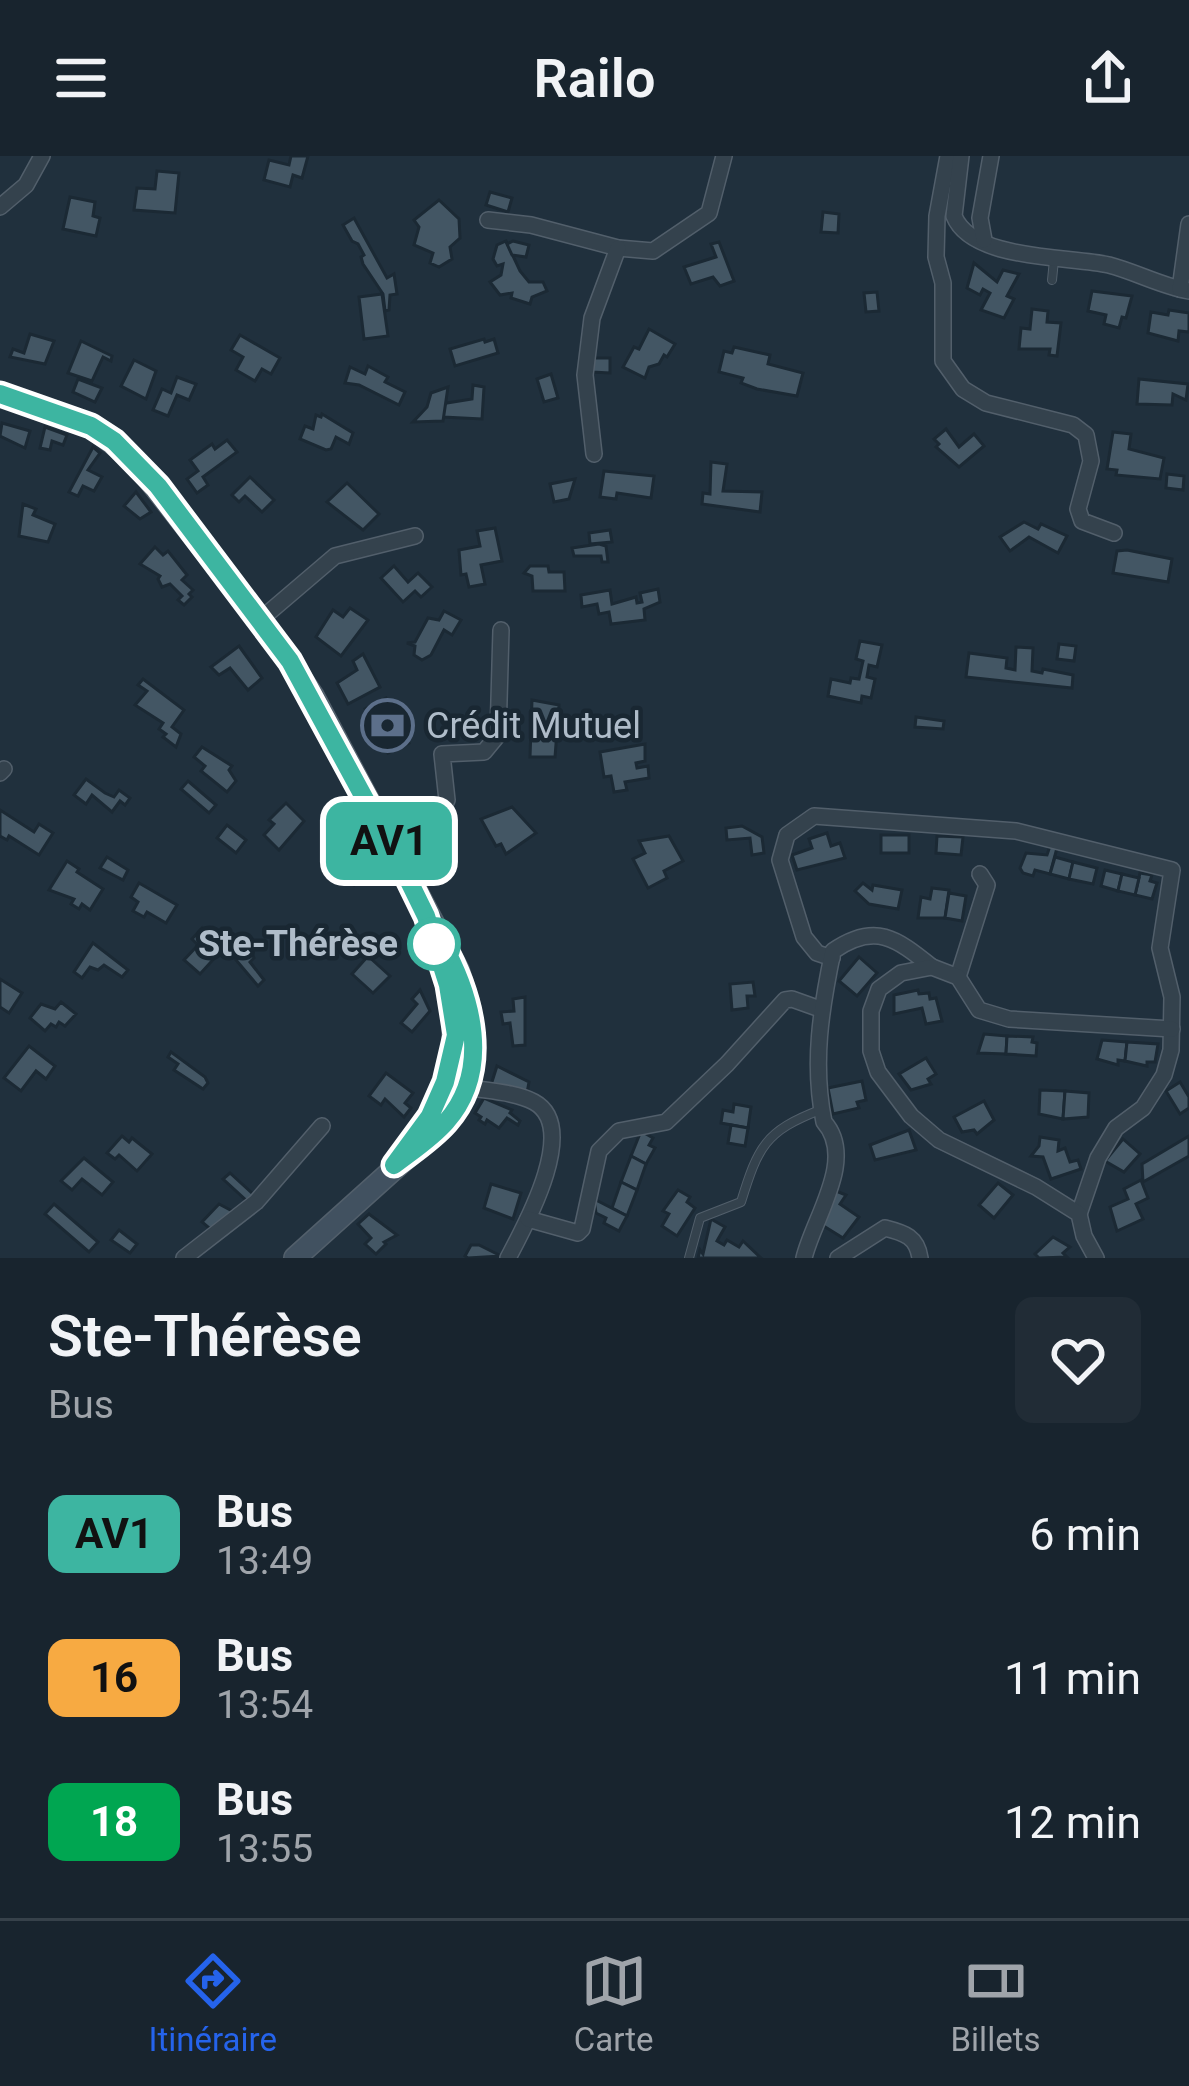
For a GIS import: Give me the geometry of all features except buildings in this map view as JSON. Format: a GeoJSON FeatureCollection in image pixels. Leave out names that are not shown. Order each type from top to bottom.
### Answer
{"type":"FeatureCollection","features":[{"type":"Feature","properties":{"kind":"main road"},"geometry":{"type":"LineString","coordinates":[[0,394],[67,414],[114,441],[158,486],[313,696],[466,988],[473,1046],[445,1123],[295,1258]]}},
{"type":"Feature","properties":{"kind":"street"},"geometry":{"type":"LineString","coordinates":[[0,207],[26,185],[42,156]]}},
{"type":"Feature","properties":{"kind":"street"},"geometry":{"type":"LineString","coordinates":[[488,220],[653,251],[709,214],[724,156]]}},
{"type":"Feature","properties":{"kind":"street"},"geometry":{"type":"LineString","coordinates":[[948,156],[937,215],[943,361],[963,389],[986,403],[1073,425],[1086,435],[1091,460],[1078,509],[1082,521],[1114,533]]}},
{"type":"Feature","properties":{"kind":"street"},"geometry":{"type":"LineString","coordinates":[[961,156],[954,216],[966,232],[1007,251],[1106,264],[1185,290],[1189,224]]}},
{"type":"Feature","properties":{"kind":"street"},"geometry":{"type":"LineString","coordinates":[[983,240],[980,218],[991,156]]}},
{"type":"Feature","properties":{"kind":"street"},"geometry":{"type":"LineString","coordinates":[[594,454],[585,375],[592,318],[618,248]]}},
{"type":"Feature","properties":{"kind":"street"},"geometry":{"type":"LineString","coordinates":[[260,620],[335,556],[415,536]]}},
{"type":"Feature","properties":{"kind":"street"},"geometry":{"type":"LineString","coordinates":[[380,823],[441,812],[447,800],[442,754],[484,752],[498,735],[501,630]]}},
{"type":"Feature","properties":{"kind":"street"},"geometry":{"type":"LineString","coordinates":[[832,958],[817,953],[804,937],[780,860],[787,835],[814,816],[1016,831],[1172,870],[1160,948],[1172,997],[1164,1075],[1143,1108],[1117,1128],[1098,1158],[1079,1214]]}},
{"type":"Feature","properties":{"kind":"street"},"geometry":{"type":"LineString","coordinates":[[958,977],[987,885],[980,874]]}},
{"type":"Feature","properties":{"kind":"street"},"geometry":{"type":"LineString","coordinates":[[804,1258],[834,1169],[835,1147],[821,1109],[820,1009],[833,951],[847,942],[871,935],[911,951],[932,968],[958,977],[979,1010],[1009,1019],[1172,1029]]}},
{"type":"Feature","properties":{"kind":"street"},"geometry":{"type":"LineString","coordinates":[[932,968],[902,973],[879,988],[872,1011],[871,1052],[878,1072],[911,1116],[939,1140],[1036,1186],[1079,1214],[1096,1258]]}},
{"type":"Feature","properties":{"kind":"street"},"geometry":{"type":"LineString","coordinates":[[528,1219],[578,1233],[598,1150],[605,1141],[633,1126],[666,1123],[784,1000],[792,998],[820,1009]]}},
{"type":"Feature","properties":{"kind":"street"},"geometry":{"type":"LineString","coordinates":[[456,1085],[536,1102],[550,1120],[549,1164],[508,1258]]}},
{"type":"Feature","properties":{"kind":"street"},"geometry":{"type":"LineString","coordinates":[[184,1258],[256,1202],[322,1126]]}},
{"type":"Feature","properties":{"kind":"street"},"geometry":{"type":"LineString","coordinates":[[838,1258],[885,1228],[907,1233],[919,1246],[920,1258]]}},
{"type":"Feature","properties":{"kind":"lane"},"geometry":{"type":"LineString","coordinates":[[1052,280],[1054,260]]}},
{"type":"Feature","properties":{"kind":"lane"},"geometry":{"type":"LineString","coordinates":[[688,1258],[700,1219],[741,1202],[762,1144],[770,1135],[821,1109]]}},
{"type":"Feature","properties":{"kind":"bus line","name":"AV1"},"geometry":{"type":"LineString","coordinates":[[0,394],[91,426],[114,441],[158,486],[313,696],[405,873],[426,916],[448,985],[456,1035],[445,1082],[430,1116],[394,1165],[445,1123],[466,1087],[473,1046],[470,1009],[466,988],[442,943]]}},
{"type":"Feature","properties":{"kind":"place","name":"Crédit Mutuel"},"geometry":{"type":"Point","coordinates":[387,726]}},
{"type":"Feature","properties":{"kind":"place","name":"Ste-Thérèse"},"geometry":{"type":"Point","coordinates":[434,944]}}]}
